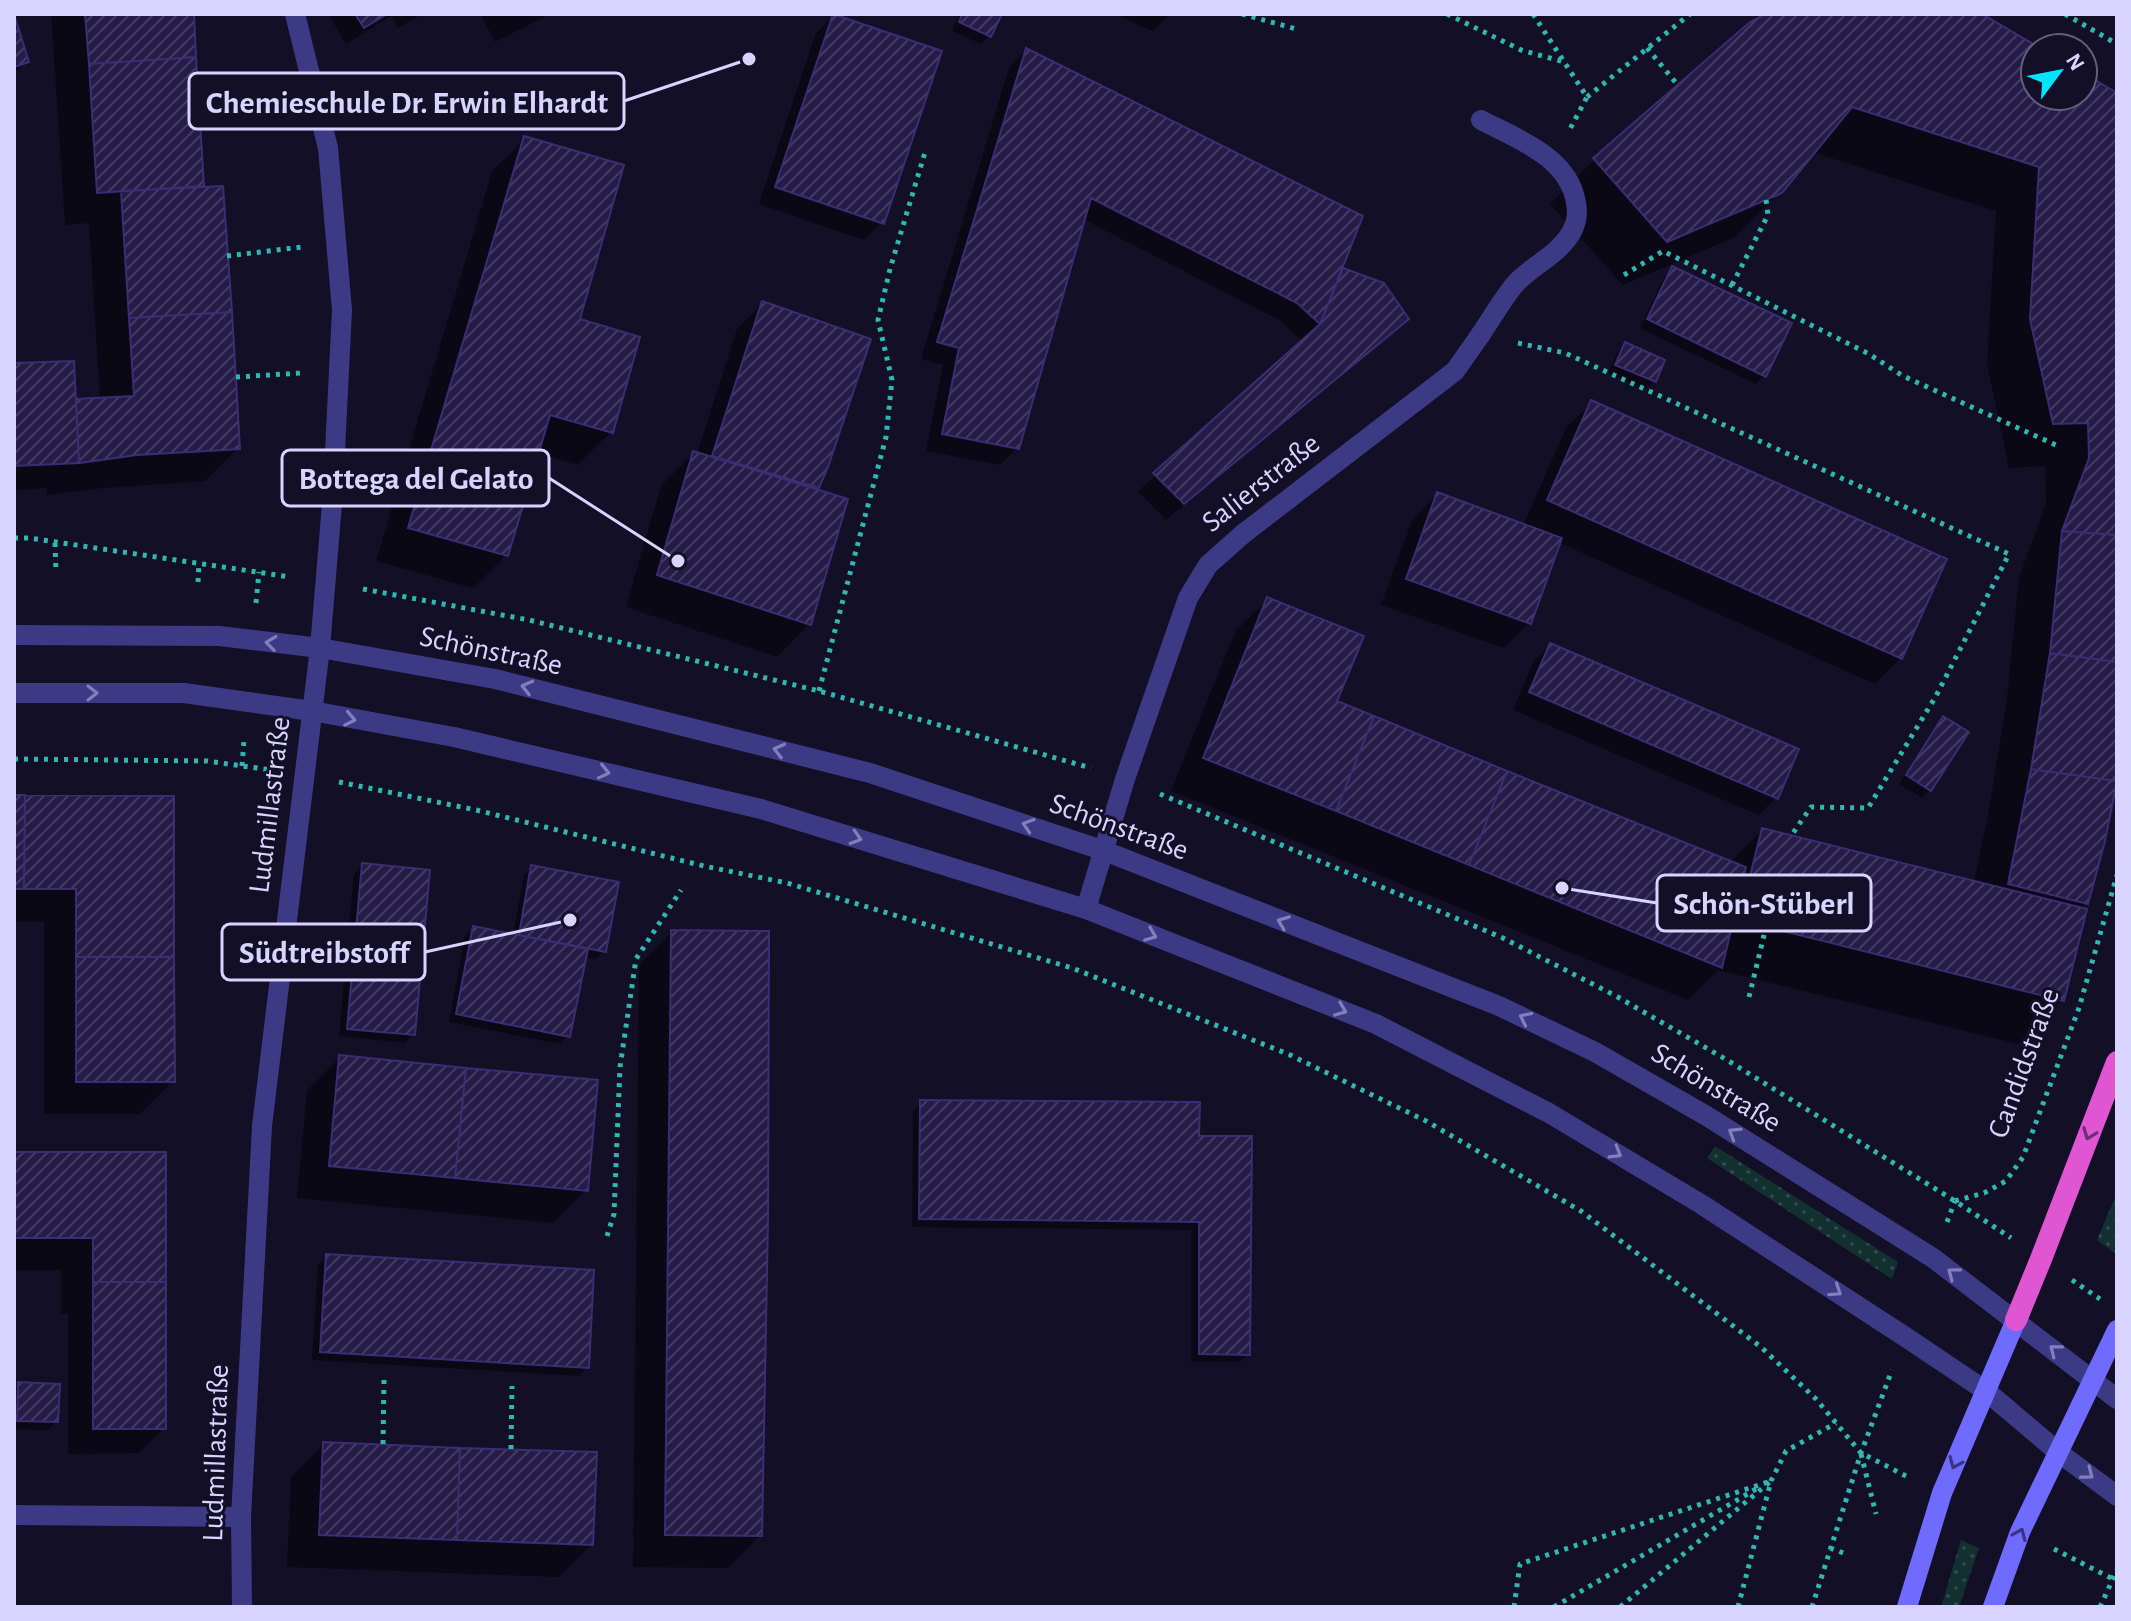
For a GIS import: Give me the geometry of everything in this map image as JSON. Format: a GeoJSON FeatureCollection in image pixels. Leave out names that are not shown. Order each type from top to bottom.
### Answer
{"type":"FeatureCollection","features":[{"type":"Feature","properties":{"kind":"highway"},"geometry":{"type":"LineString","coordinates":[[2016,1320],[2117,1062]]}},
{"type":"Feature","properties":{"kind":"main road"},"geometry":{"type":"LineString","coordinates":[[1907,1607],[1942,1493],[2016,1320]]}},
{"type":"Feature","properties":{"kind":"main road"},"geometry":{"type":"LineString","coordinates":[[1993,1607],[2020,1532],[2117,1330]]}},
{"type":"Feature","properties":{"kind":"street","name":"Ludmillastraße"},"geometry":{"type":"LineString","coordinates":[[242,1607],[241,1517],[262,1126],[320,648],[333,492],[342,310],[328,148],[295,14]]}},
{"type":"Feature","properties":{"kind":"street"},"geometry":{"type":"LineString","coordinates":[[1481,120],[1554,162]]}},
{"type":"Feature","properties":{"kind":"street","name":"Salierstraße"},"geometry":{"type":"LineString","coordinates":[[1086,909],[1102,850],[1188,598],[1208,565],[1243,534],[1455,371],[1517,282],[1552,254],[1573,231],[1577,218],[1574,190],[1554,162]]}},
{"type":"Feature","properties":{"kind":"street","name":"Schönstraße"},"geometry":{"type":"LineString","coordinates":[[14,635],[219,636],[320,648],[495,679],[870,773],[1102,850],[1499,1006],[1595,1052],[1705,1115],[1933,1258],[2117,1399]]}},
{"type":"Feature","properties":{"kind":"street"},"geometry":{"type":"LineString","coordinates":[[14,693],[184,693],[312,711],[454,737],[761,809],[1086,909],[1376,1024],[1549,1113],[1701,1204],[1869,1312],[1986,1391],[2058,1452],[2117,1496]]}},
{"type":"Feature","properties":{"kind":"street"},"geometry":{"type":"LineString","coordinates":[[14,1515],[241,1517]]}},
{"type":"Feature","properties":{"kind":"path"},"geometry":{"type":"LineString","coordinates":[[1242,14],[1296,29]]}},
{"type":"Feature","properties":{"kind":"path"},"geometry":{"type":"LineString","coordinates":[[1447,14],[1521,50],[1564,62]]}},
{"type":"Feature","properties":{"kind":"path"},"geometry":{"type":"LineString","coordinates":[[1533,14],[1587,97]]}},
{"type":"Feature","properties":{"kind":"path"},"geometry":{"type":"LineString","coordinates":[[1554,162],[1587,97],[1690,14]]}},
{"type":"Feature","properties":{"kind":"path"},"geometry":{"type":"LineString","coordinates":[[2065,14],[2117,44]]}},
{"type":"Feature","properties":{"kind":"path"},"geometry":{"type":"LineString","coordinates":[[1647,48],[1677,84]]}},
{"type":"Feature","properties":{"kind":"path"},"geometry":{"type":"LineString","coordinates":[[200,114],[317,103]]}},
{"type":"Feature","properties":{"kind":"path"},"geometry":{"type":"LineString","coordinates":[[819,691],[886,437],[892,380],[878,320],[926,149]]}},
{"type":"Feature","properties":{"kind":"path"},"geometry":{"type":"LineString","coordinates":[[1732,285],[1768,215],[1766,200]]}},
{"type":"Feature","properties":{"kind":"path"},"geometry":{"type":"LineString","coordinates":[[227,256],[336,243]]}},
{"type":"Feature","properties":{"kind":"path"},"geometry":{"type":"LineString","coordinates":[[1624,275],[1663,251],[1869,354],[1903,376],[2058,446]]}},
{"type":"Feature","properties":{"kind":"path"},"geometry":{"type":"LineString","coordinates":[[1481,334],[1565,353],[2009,554],[1936,696],[1868,808],[1811,807],[1791,836]]}},
{"type":"Feature","properties":{"kind":"path"},"geometry":{"type":"LineString","coordinates":[[236,377],[339,371]]}},
{"type":"Feature","properties":{"kind":"path"},"geometry":{"type":"LineString","coordinates":[[55,543],[56,573]]}},
{"type":"Feature","properties":{"kind":"path"},"geometry":{"type":"LineString","coordinates":[[198,582],[199,563]]}},
{"type":"Feature","properties":{"kind":"path"},"geometry":{"type":"LineString","coordinates":[[70,750],[71,759]]}},
{"type":"Feature","properties":{"kind":"path"},"geometry":{"type":"LineString","coordinates":[[206,750],[207,761]]}},
{"type":"Feature","properties":{"kind":"path"},"geometry":{"type":"LineString","coordinates":[[14,759],[207,761],[303,775],[476,810],[704,866],[787,883],[1072,968],[1288,1054],[1426,1121],[1581,1211],[1761,1347],[1816,1399],[1861,1453],[1876,1514]]}},
{"type":"Feature","properties":{"kind":"path","name":"Candidstraße"},"geometry":{"type":"LineString","coordinates":[[1942,1234],[1955,1201],[1984,1193],[2006,1181],[2023,1157],[2079,1008],[2117,875]]}},
{"type":"Feature","properties":{"kind":"path"},"geometry":{"type":"LineString","coordinates":[[607,1236],[614,1214],[620,1067],[636,959],[681,890]]}},
{"type":"Feature","properties":{"kind":"path"},"geometry":{"type":"LineString","coordinates":[[1749,997],[1766,927]]}},
{"type":"Feature","properties":{"kind":"path"},"geometry":{"type":"LineString","coordinates":[[383,1444],[384,1379]]}},
{"type":"Feature","properties":{"kind":"path"},"geometry":{"type":"LineString","coordinates":[[1812,1607],[1861,1453],[1887,1384]]}},
{"type":"Feature","properties":{"kind":"path"},"geometry":{"type":"LineString","coordinates":[[511,1449],[512,1386]]}},
{"type":"Feature","properties":{"kind":"path"},"geometry":{"type":"LineString","coordinates":[[1738,1607],[1771,1481],[1786,1451],[1836,1423]]}},
{"type":"Feature","properties":{"kind":"path"},"geometry":{"type":"LineString","coordinates":[[1514,1607],[1520,1564],[1771,1481]]}},
{"type":"Feature","properties":{"kind":"path"},"geometry":{"type":"LineString","coordinates":[[1554,1607],[1771,1481]]}},
{"type":"Feature","properties":{"kind":"path"},"geometry":{"type":"LineString","coordinates":[[1620,1607],[1771,1481]]}},
{"type":"Feature","properties":{"kind":"path"},"geometry":{"type":"LineString","coordinates":[[1830,1548],[1846,1554]]}},
{"type":"Feature","properties":{"kind":"path"},"geometry":{"type":"LineString","coordinates":[[2100,1607],[2116,1579],[2117,1570]]}},
{"type":"Feature","properties":{"kind":"green space"},"geometry":{"type":"Polygon","coordinates":[[[1715,1146],[1898,1262],[1892,1279],[1707,1158],[1715,1146]]]}},
{"type":"Feature","properties":{"kind":"green space"},"geometry":{"type":"Polygon","coordinates":[[[2117,1193],[2117,1255],[2097,1240],[2117,1193]]]}},
{"type":"Feature","properties":{"kind":"green space"},"geometry":{"type":"Polygon","coordinates":[[[1961,1540],[1979,1548],[1959,1607],[1941,1607],[1961,1540]]]}},
{"type":"Feature","properties":{"kind":"building"},"geometry":{"type":"Polygon","coordinates":[[[14,14],[29,62],[14,67],[14,14]]]}},
{"type":"Feature","properties":{"kind":"building"},"geometry":{"type":"Polygon","coordinates":[[[85,14],[194,14],[196,57],[89,64],[85,14]]]}},
{"type":"Feature","properties":{"kind":"building"},"geometry":{"type":"Polygon","coordinates":[[[355,14],[387,14],[364,28],[355,14]]]}},
{"type":"Feature","properties":{"kind":"building"},"geometry":{"type":"Polygon","coordinates":[[[833,14],[942,51],[884,224],[775,187],[833,14]]]}},
{"type":"Feature","properties":{"kind":"building"},"geometry":{"type":"Polygon","coordinates":[[[962,14],[1002,14],[991,37],[959,22],[962,14]]]}},
{"type":"Feature","properties":{"kind":"building"},"geometry":{"type":"Polygon","coordinates":[[[1766,14],[1982,14],[2019,36],[2019,112],[2099,112],[2099,82],[2117,93],[2117,535],[2062,531],[2089,458],[2088,423],[2053,424],[2030,319],[2039,167],[1852,107],[1782,193],[1667,242],[1593,158],[1750,22],[1766,14]]]}},
{"type":"Feature","properties":{"kind":"building"},"geometry":{"type":"Polygon","coordinates":[[[1026,48],[1363,216],[1320,324],[1297,303],[1091,198],[1019,449],[942,434],[959,348],[937,342],[1026,48]]]}},
{"type":"Feature","properties":{"kind":"building"},"geometry":{"type":"Polygon","coordinates":[[[196,57],[204,186],[97,193],[89,64],[196,57]]]}},
{"type":"Feature","properties":{"kind":"building"},"geometry":{"type":"Polygon","coordinates":[[[524,136],[624,165],[580,319],[640,337],[613,433],[550,415],[508,556],[408,528],[524,136]]]}},
{"type":"Feature","properties":{"kind":"building"},"geometry":{"type":"Polygon","coordinates":[[[223,186],[232,312],[129,318],[121,191],[223,186]]]}},
{"type":"Feature","properties":{"kind":"building"},"geometry":{"type":"Polygon","coordinates":[[[1672,266],[1792,323],[1766,377],[1647,319],[1672,266]]]}},
{"type":"Feature","properties":{"kind":"building"},"geometry":{"type":"Polygon","coordinates":[[[1343,268],[1384,283],[1409,319],[1184,504],[1153,473],[1320,324],[1343,268]]]}},
{"type":"Feature","properties":{"kind":"building"},"geometry":{"type":"Polygon","coordinates":[[[762,301],[871,339],[819,488],[712,456],[762,301]]]}},
{"type":"Feature","properties":{"kind":"building"},"geometry":{"type":"Polygon","coordinates":[[[232,312],[240,449],[137,455],[79,463],[76,399],[134,396],[129,318],[232,312]]]}},
{"type":"Feature","properties":{"kind":"building"},"geometry":{"type":"Polygon","coordinates":[[[1625,342],[1665,360],[1656,382],[1615,365],[1625,342]]]}},
{"type":"Feature","properties":{"kind":"building"},"geometry":{"type":"Polygon","coordinates":[[[74,361],[79,463],[14,466],[14,363],[74,361]]]}},
{"type":"Feature","properties":{"kind":"building"},"geometry":{"type":"Polygon","coordinates":[[[1591,400],[1947,559],[1902,659],[1547,500],[1591,400]]]}},
{"type":"Feature","properties":{"kind":"building"},"geometry":{"type":"Polygon","coordinates":[[[693,451],[848,499],[811,625],[657,575],[693,451]]]}},
{"type":"Feature","properties":{"kind":"building"},"geometry":{"type":"Polygon","coordinates":[[[1437,492],[1562,538],[1531,624],[1406,579],[1437,492]]]}},
{"type":"Feature","properties":{"kind":"building"},"geometry":{"type":"Polygon","coordinates":[[[2062,531],[2117,535],[2117,662],[2050,653],[2062,531]]]}},
{"type":"Feature","properties":{"kind":"building"},"geometry":{"type":"Polygon","coordinates":[[[1267,597],[1364,636],[1337,701],[1374,716],[1336,811],[1203,758],[1267,597]]]}},
{"type":"Feature","properties":{"kind":"building"},"geometry":{"type":"Polygon","coordinates":[[[1550,643],[1799,749],[1778,799],[1529,692],[1550,643]]]}},
{"type":"Feature","properties":{"kind":"building"},"geometry":{"type":"Polygon","coordinates":[[[2050,653],[2117,662],[2117,781],[2031,769],[2050,653]]]}},
{"type":"Feature","properties":{"kind":"building"},"geometry":{"type":"Polygon","coordinates":[[[1374,716],[1507,771],[1469,865],[1336,811],[1374,716]]]}},
{"type":"Feature","properties":{"kind":"building"},"geometry":{"type":"Polygon","coordinates":[[[1943,716],[1969,732],[1931,791],[1906,775],[1943,716]]]}},
{"type":"Feature","properties":{"kind":"building"},"geometry":{"type":"Polygon","coordinates":[[[2031,769],[2117,781],[2088,904],[2008,884],[2031,769]]]}},
{"type":"Feature","properties":{"kind":"building"},"geometry":{"type":"Polygon","coordinates":[[[1507,771],[1746,867],[1722,968],[1469,865],[1507,771]]]}},
{"type":"Feature","properties":{"kind":"building"},"geometry":{"type":"Polygon","coordinates":[[[14,795],[25,795],[24,889],[14,889],[14,795]]]}},
{"type":"Feature","properties":{"kind":"building"},"geometry":{"type":"Polygon","coordinates":[[[25,795],[174,796],[174,957],[76,957],[76,889],[24,889],[25,795]]]}},
{"type":"Feature","properties":{"kind":"building"},"geometry":{"type":"Polygon","coordinates":[[[1762,828],[2087,909],[2064,1001],[1739,920],[1762,828]]]}},
{"type":"Feature","properties":{"kind":"building"},"geometry":{"type":"Polygon","coordinates":[[[362,863],[430,870],[415,1035],[347,1029],[362,863]]]}},
{"type":"Feature","properties":{"kind":"building"},"geometry":{"type":"Polygon","coordinates":[[[531,865],[619,882],[606,952],[519,935],[531,865]]]}},
{"type":"Feature","properties":{"kind":"building"},"geometry":{"type":"Polygon","coordinates":[[[473,926],[588,949],[570,1037],[456,1014],[473,926]]]}},
{"type":"Feature","properties":{"kind":"building"},"geometry":{"type":"Polygon","coordinates":[[[671,930],[769,931],[762,1536],[665,1535],[671,930]]]}},
{"type":"Feature","properties":{"kind":"building"},"geometry":{"type":"Polygon","coordinates":[[[76,957],[174,957],[175,1082],[76,1082],[76,957]]]}},
{"type":"Feature","properties":{"kind":"building"},"geometry":{"type":"Polygon","coordinates":[[[339,1055],[466,1068],[455,1178],[329,1166],[339,1055]]]}},
{"type":"Feature","properties":{"kind":"building"},"geometry":{"type":"Polygon","coordinates":[[[466,1068],[598,1080],[588,1191],[455,1178],[466,1068]]]}},
{"type":"Feature","properties":{"kind":"building"},"geometry":{"type":"Polygon","coordinates":[[[920,1100],[1200,1102],[1199,1136],[1252,1136],[1250,1355],[1199,1354],[1199,1222],[919,1219],[920,1100]]]}},
{"type":"Feature","properties":{"kind":"building"},"geometry":{"type":"Polygon","coordinates":[[[14,1152],[166,1152],[166,1282],[93,1282],[93,1238],[14,1238],[14,1152]]]}},
{"type":"Feature","properties":{"kind":"building"},"geometry":{"type":"Polygon","coordinates":[[[326,1254],[594,1270],[589,1368],[320,1352],[326,1254]]]}},
{"type":"Feature","properties":{"kind":"building"},"geometry":{"type":"Polygon","coordinates":[[[93,1282],[166,1282],[166,1429],[93,1429],[93,1282]]]}},
{"type":"Feature","properties":{"kind":"building"},"geometry":{"type":"Polygon","coordinates":[[[18,1382],[60,1384],[58,1422],[17,1421],[18,1382]]]}},
{"type":"Feature","properties":{"kind":"building"},"geometry":{"type":"Polygon","coordinates":[[[323,1442],[460,1448],[457,1540],[319,1535],[323,1442]]]}},
{"type":"Feature","properties":{"kind":"building"},"geometry":{"type":"Polygon","coordinates":[[[460,1448],[597,1452],[593,1545],[457,1540],[460,1448]]]}},
{"type":"Feature","properties":{"kind":"place","name":"Chemieschule Dr. Erwin Elhardt"},"geometry":{"type":"Point","coordinates":[749,59]}},
{"type":"Feature","properties":{"kind":"place","name":"Bottega del Gelato"},"geometry":{"type":"Point","coordinates":[678,561]}},
{"type":"Feature","properties":{"kind":"place","name":"Schön-Stüberl"},"geometry":{"type":"Point","coordinates":[1562,888]}},
{"type":"Feature","properties":{"kind":"place","name":"Südtreibstoff"},"geometry":{"type":"Point","coordinates":[570,920]}}]}
